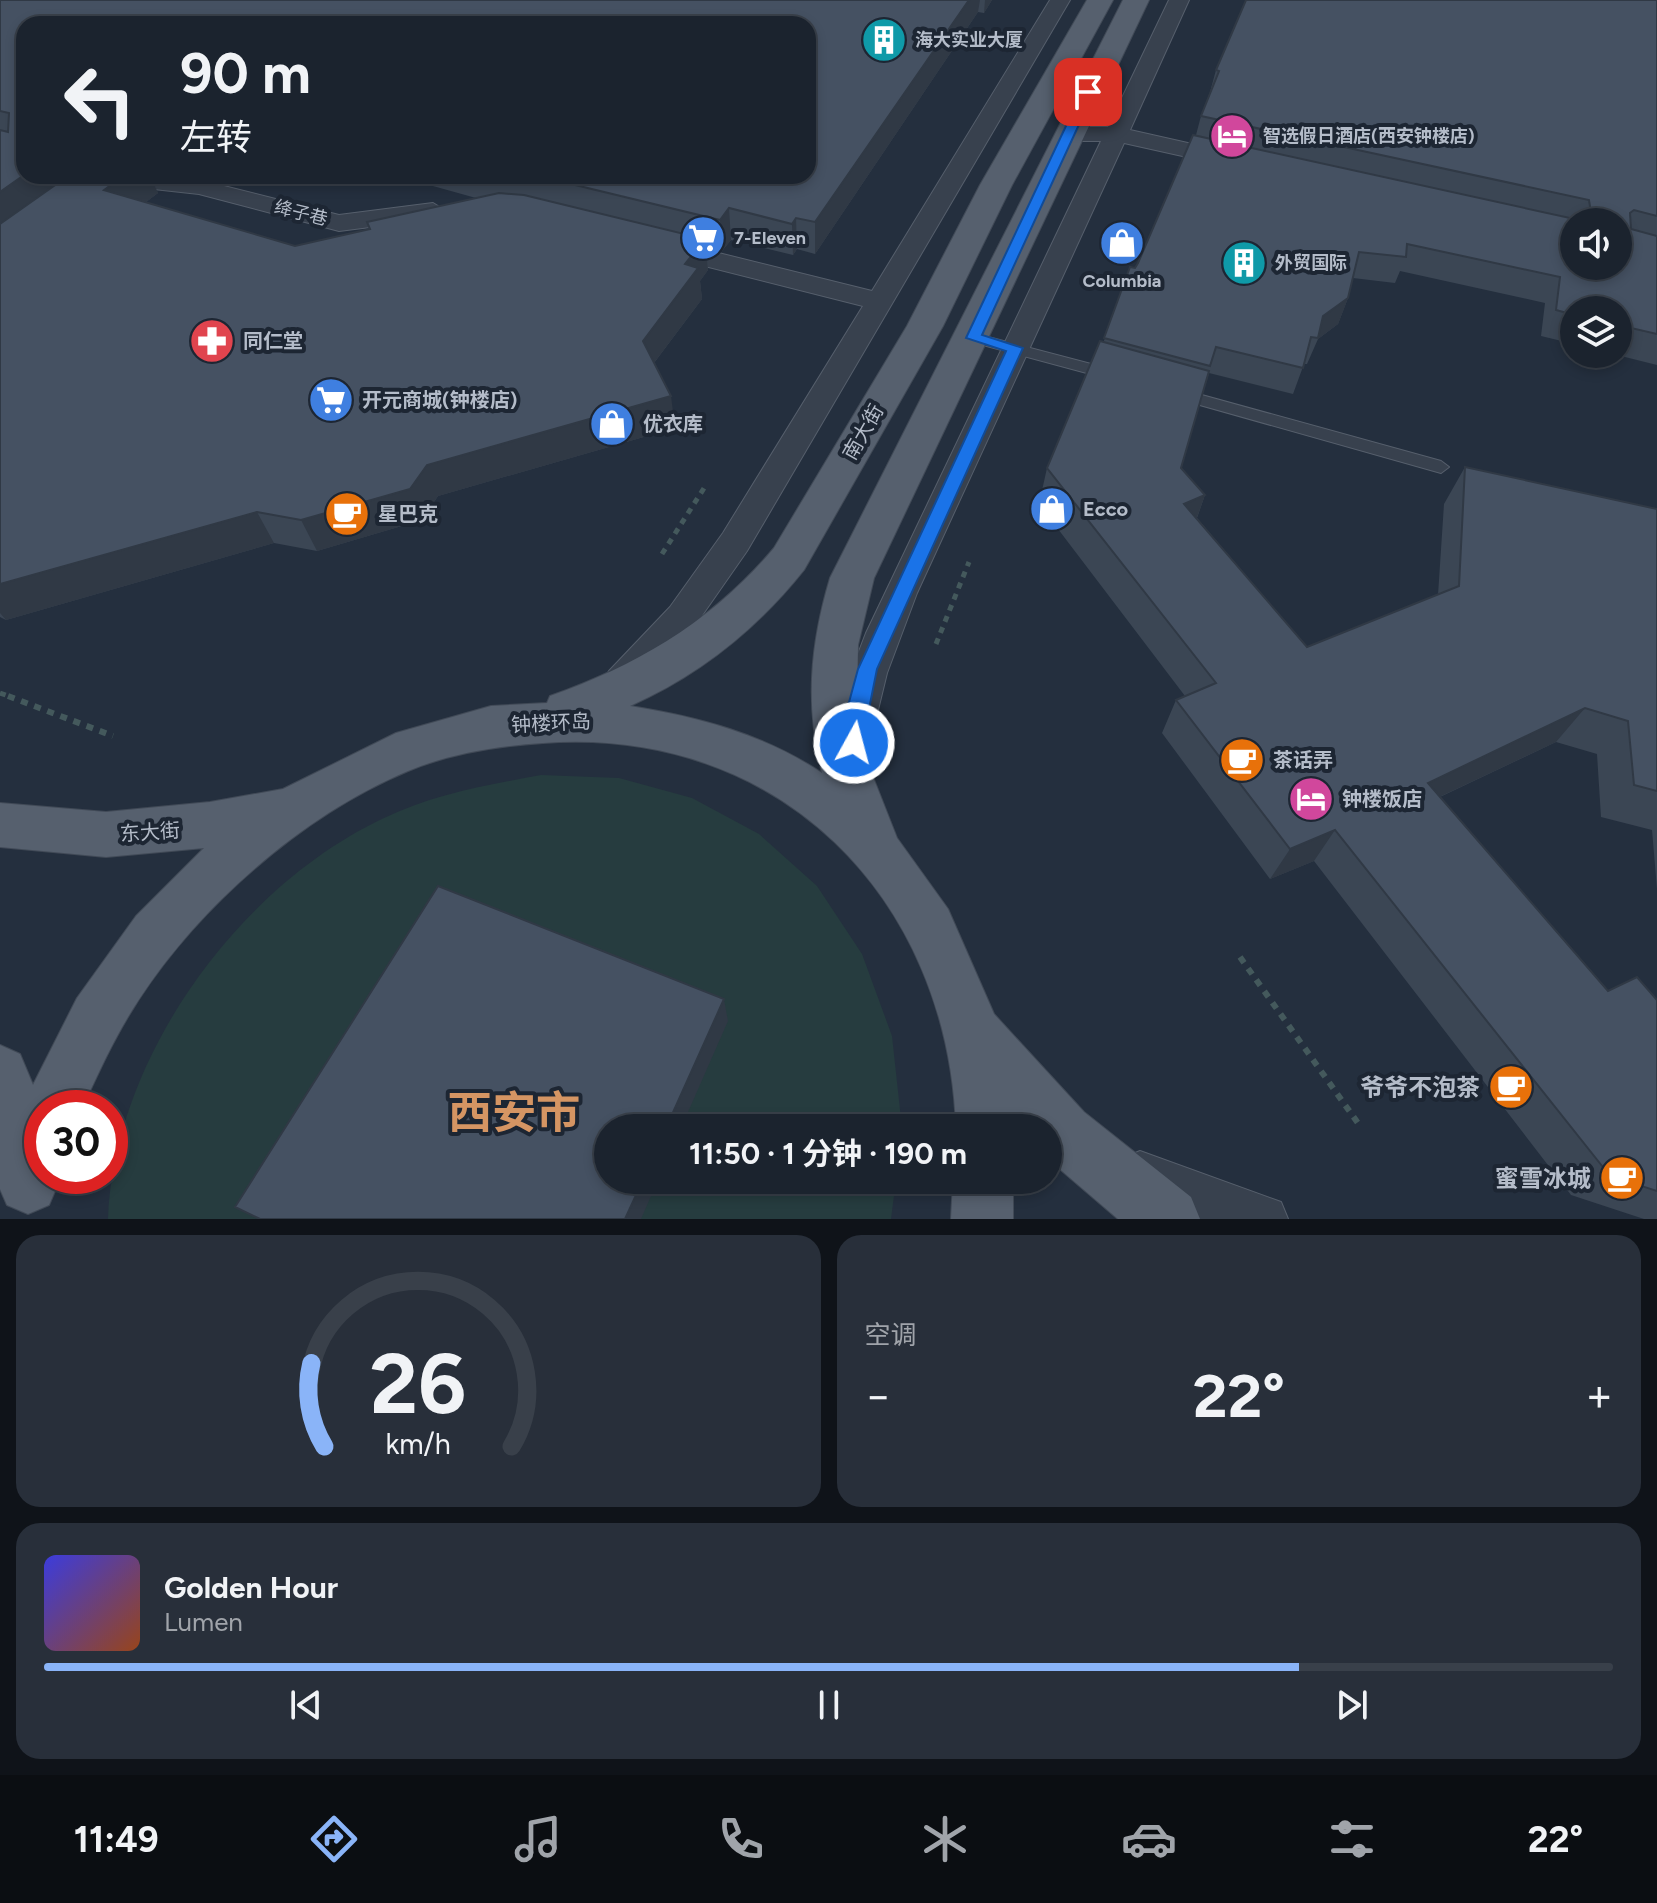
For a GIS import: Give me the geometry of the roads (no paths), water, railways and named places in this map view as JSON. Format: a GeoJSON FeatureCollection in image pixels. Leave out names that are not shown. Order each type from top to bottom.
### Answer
{"type":"FeatureCollection","features":[{"type":"Feature","properties":{"kind":"main road","name":"南大街"},"geometry":{"type":"LineString","coordinates":[[498,726],[553,714],[606,697],[644,680],[712,639],[768,587],[789,559],[925,326],[996,185],[1100,0]]}},
{"type":"Feature","properties":{"kind":"main road"},"geometry":{"type":"LineString","coordinates":[[898,876],[872,835],[853,793],[834,724],[831,690],[833,651],[840,613],[852,578],[973,338],[1068,134],[1136,0]]}},
{"type":"Feature","properties":{"kind":"main road","name":"钟楼环岛"},"geometry":{"type":"LineString","coordinates":[[60,1090],[89,1027],[149,938],[220,864],[297,805],[346,776],[447,736],[555,719],[611,720],[666,728],[719,743],[769,766],[817,795],[860,832],[898,876],[941,946],[971,1030],[983,1114]]}},
{"type":"Feature","properties":{"kind":"main road","name":"东大街"},"geometry":{"type":"LineString","coordinates":[[0,825],[41,832],[144,834],[196,829],[297,805]]}},
{"type":"Feature","properties":{"kind":"main road"},"geometry":{"type":"LineString","coordinates":[[971,1030],[1016,1088],[1069,1143],[1169,1219]]}},
{"type":"Feature","properties":{"kind":"main road"},"geometry":{"type":"LineString","coordinates":[[0,1074],[24,1152]]}},
{"type":"Feature","properties":{"kind":"main road"},"geometry":{"type":"LineString","coordinates":[[982,1219],[983,1194]]}},
{"type":"Feature","properties":{"kind":"street"},"geometry":{"type":"LineString","coordinates":[[606,697],[647,657],[711,579],[1060,0]]}},
{"type":"Feature","properties":{"kind":"street"},"geometry":{"type":"LineString","coordinates":[[853,793],[855,717],[868,669],[1179,0]]}},
{"type":"Feature","properties":{"kind":"street"},"geometry":{"type":"LineString","coordinates":[[1068,134],[1116,134],[1258,166]]}},
{"type":"Feature","properties":{"kind":"street"},"geometry":{"type":"LineString","coordinates":[[81,194],[93,184]]}},
{"type":"Feature","properties":{"kind":"street","name":"绛子巷"},"geometry":{"type":"LineString","coordinates":[[213,184],[339,223],[454,209]]}},
{"type":"Feature","properties":{"kind":"street"},"geometry":{"type":"LineString","coordinates":[[639,241],[879,301]]}},
{"type":"Feature","properties":{"kind":"street"},"geometry":{"type":"LineString","coordinates":[[1069,1143],[1157,1182],[1264,1219]]}},
{"type":"Feature","properties":{"kind":"lane"},"geometry":{"type":"LineString","coordinates":[[973,338],[1122,378]]}},
{"type":"Feature","properties":{"kind":"lane"},"geometry":{"type":"LineString","coordinates":[[1167,391],[1441,467]]}},
{"type":"Feature","properties":{"kind":"place","name":"海大实业大厦"},"geometry":{"type":"Point","coordinates":[884,40]}},
{"type":"Feature","properties":{"kind":"place","name":"智选假日酒店(西安钟楼店)"},"geometry":{"type":"Point","coordinates":[1232,136]}},
{"type":"Feature","properties":{"kind":"place","name":"7-Eleven"},"geometry":{"type":"Point","coordinates":[703,238]}},
{"type":"Feature","properties":{"kind":"place","name":"Columbia"},"geometry":{"type":"Point","coordinates":[1122,243]}},
{"type":"Feature","properties":{"kind":"place","name":"外贸国际"},"geometry":{"type":"Point","coordinates":[1244,263]}},
{"type":"Feature","properties":{"kind":"place","name":"同仁堂"},"geometry":{"type":"Point","coordinates":[212,341]}},
{"type":"Feature","properties":{"kind":"place","name":"开元商城(钟楼店)"},"geometry":{"type":"Point","coordinates":[331,400]}},
{"type":"Feature","properties":{"kind":"place","name":"优衣库"},"geometry":{"type":"Point","coordinates":[612,424]}},
{"type":"Feature","properties":{"kind":"place","name":"Ecco"},"geometry":{"type":"Point","coordinates":[1052,509]}},
{"type":"Feature","properties":{"kind":"place","name":"星巴克"},"geometry":{"type":"Point","coordinates":[347,514]}},
{"type":"Feature","properties":{"kind":"place","name":"茶话弄"},"geometry":{"type":"Point","coordinates":[1242,760]}},
{"type":"Feature","properties":{"kind":"place","name":"钟楼饭店"},"geometry":{"type":"Point","coordinates":[1311,799]}},
{"type":"Feature","properties":{"kind":"place","name":"爷爷不泡茶"},"geometry":{"type":"Point","coordinates":[1511,1087]}},
{"type":"Feature","properties":{"kind":"place","name":"蜜雪冰城"},"geometry":{"type":"Point","coordinates":[1622,1178]}},
{"type":"Feature","properties":{"kind":"district","name":"西安市"},"geometry":{"type":"Point","coordinates":[514,1112]}}]}
